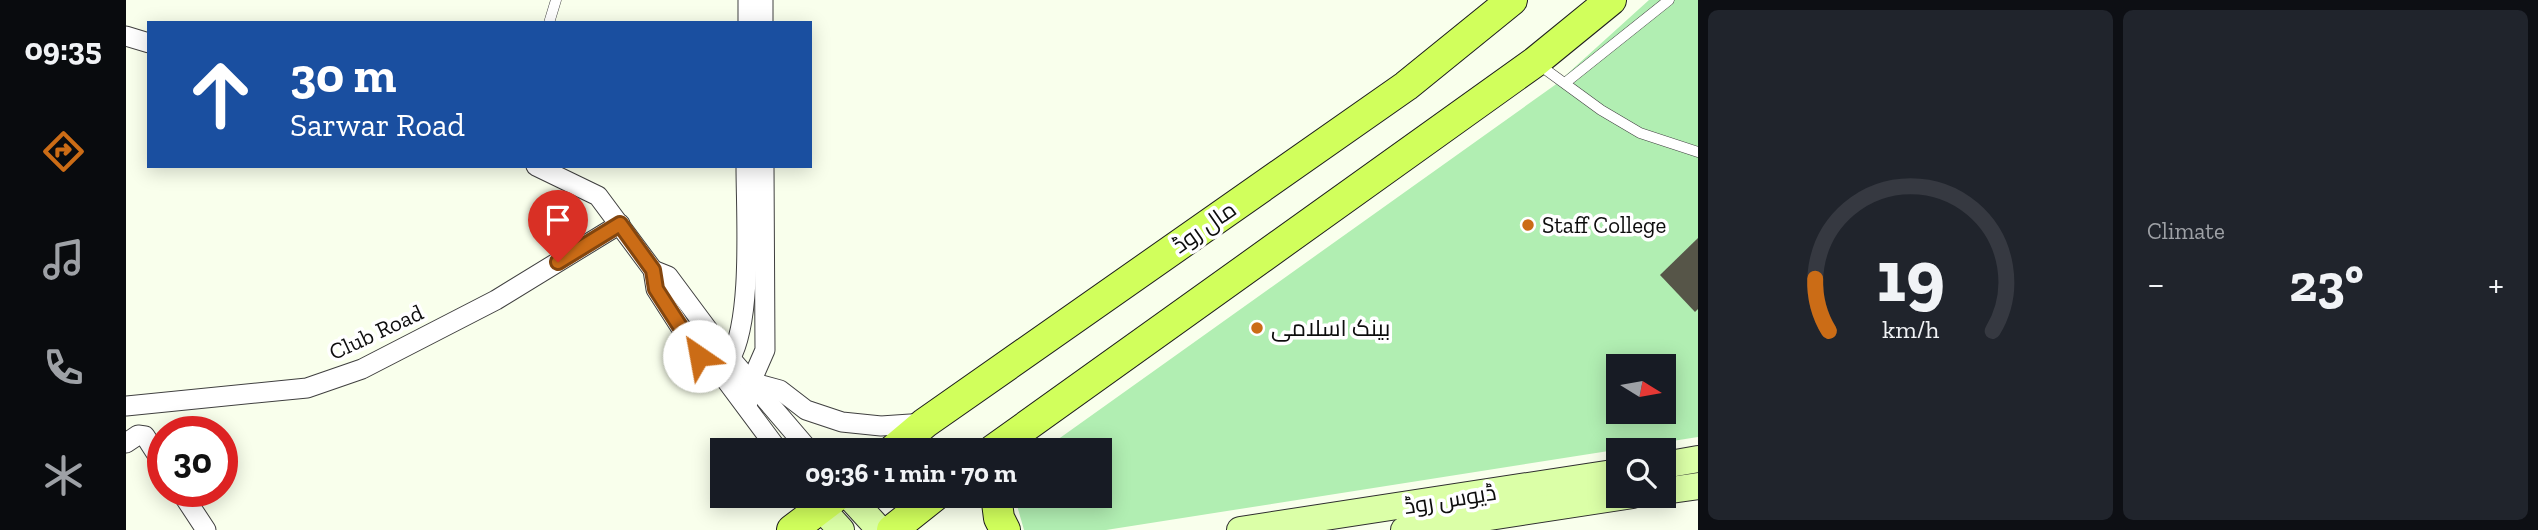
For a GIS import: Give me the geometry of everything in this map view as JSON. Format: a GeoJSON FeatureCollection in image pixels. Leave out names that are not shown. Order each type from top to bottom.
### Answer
{"type":"FeatureCollection","features":[{"type":"Feature","properties":{"kind":"main road","name":"مال روڈ"},"geometry":{"type":"LineString","coordinates":[[907,438],[1406,86],[1512,0]]}},
{"type":"Feature","properties":{"kind":"main road"},"geometry":{"type":"LineString","coordinates":[[1011,438],[1535,62],[1611,0]]}},
{"type":"Feature","properties":{"kind":"main road"},"geometry":{"type":"LineString","coordinates":[[1676,463],[1698,459]]}},
{"type":"Feature","properties":{"kind":"main road","name":"ڈیوس روڈ"},"geometry":{"type":"LineString","coordinates":[[1240,530],[1606,474]]}},
{"type":"Feature","properties":{"kind":"main road"},"geometry":{"type":"LineString","coordinates":[[1676,489],[1698,486]]}},
{"type":"Feature","properties":{"kind":"main road","name":"ڈیوس روڈ"},"geometry":{"type":"LineString","coordinates":[[1404,530],[1606,499]]}},
{"type":"Feature","properties":{"kind":"main road"},"geometry":{"type":"LineString","coordinates":[[792,530],[826,508]]}},
{"type":"Feature","properties":{"kind":"main road"},"geometry":{"type":"LineString","coordinates":[[860,508],[880,530]]}},
{"type":"Feature","properties":{"kind":"main road"},"geometry":{"type":"LineString","coordinates":[[892,530],[920,508]]}},
{"type":"Feature","properties":{"kind":"main road"},"geometry":{"type":"LineString","coordinates":[[998,508],[1005,530]]}},
{"type":"Feature","properties":{"kind":"street"},"geometry":{"type":"LineString","coordinates":[[748,0],[748,21]]}},
{"type":"Feature","properties":{"kind":"street"},"geometry":{"type":"LineString","coordinates":[[763,0],[763,21]]}},
{"type":"Feature","properties":{"kind":"street"},"geometry":{"type":"LineString","coordinates":[[126,36],[147,42]]}},
{"type":"Feature","properties":{"kind":"street"},"geometry":{"type":"LineString","coordinates":[[540,168],[598,196],[653,270],[656,289],[699,356],[714,363],[769,438]]}},
{"type":"Feature","properties":{"kind":"street"},"geometry":{"type":"LineString","coordinates":[[730,359],[736,349],[745,302],[746,168]]}},
{"type":"Feature","properties":{"kind":"street"},"geometry":{"type":"LineString","coordinates":[[747,407],[751,383],[765,350],[764,168]]}},
{"type":"Feature","properties":{"kind":"street","name":"Club Road"},"geometry":{"type":"LineString","coordinates":[[126,407],[307,388],[362,369],[496,300],[620,224]]}},
{"type":"Feature","properties":{"kind":"street"},"geometry":{"type":"LineString","coordinates":[[653,270],[668,276],[730,359],[799,438]]}},
{"type":"Feature","properties":{"kind":"street"},"geometry":{"type":"LineString","coordinates":[[751,383],[780,390],[806,410],[842,422],[881,426],[925,423]]}},
{"type":"Feature","properties":{"kind":"street"},"geometry":{"type":"LineString","coordinates":[[126,443],[138,435],[147,439]]}},
{"type":"Feature","properties":{"kind":"street"},"geometry":{"type":"LineString","coordinates":[[191,507],[206,530]]}},
{"type":"Feature","properties":{"kind":"lane"},"geometry":{"type":"LineString","coordinates":[[550,21],[556,0]]}},
{"type":"Feature","properties":{"kind":"lane"},"geometry":{"type":"LineString","coordinates":[[1565,83],[1669,0]]}},
{"type":"Feature","properties":{"kind":"lane"},"geometry":{"type":"LineString","coordinates":[[1535,62],[1601,110],[1640,133],[1698,152]]}},
{"type":"Feature","properties":{"kind":"green space","name":"Staff College"},"geometry":{"type":"Polygon","coordinates":[[[1649,0],[1698,0],[1698,437],[1676,440],[1676,438],[1606,438],[1606,451],[1106,530],[1024,530],[1018,508],[1112,508],[1112,438],[1060,438],[1555,85],[1649,0]]]}},
{"type":"Feature","properties":{"kind":"building"},"geometry":{"type":"Polygon","coordinates":[[[1698,238],[1698,309],[1695,312],[1660,275],[1698,238]]]}},
{"type":"Feature","properties":{"kind":"place","name":"Staff College"},"geometry":{"type":"Point","coordinates":[1528,225]}},
{"type":"Feature","properties":{"kind":"place","name":"بینک اسلامی"},"geometry":{"type":"Point","coordinates":[1257,328]}},
{"type":"Feature","properties":{"kind":"route"},"geometry":{"type":"LineString","coordinates":[[558,262],[620,224],[653,270],[656,289],[699,356]]}}]}
